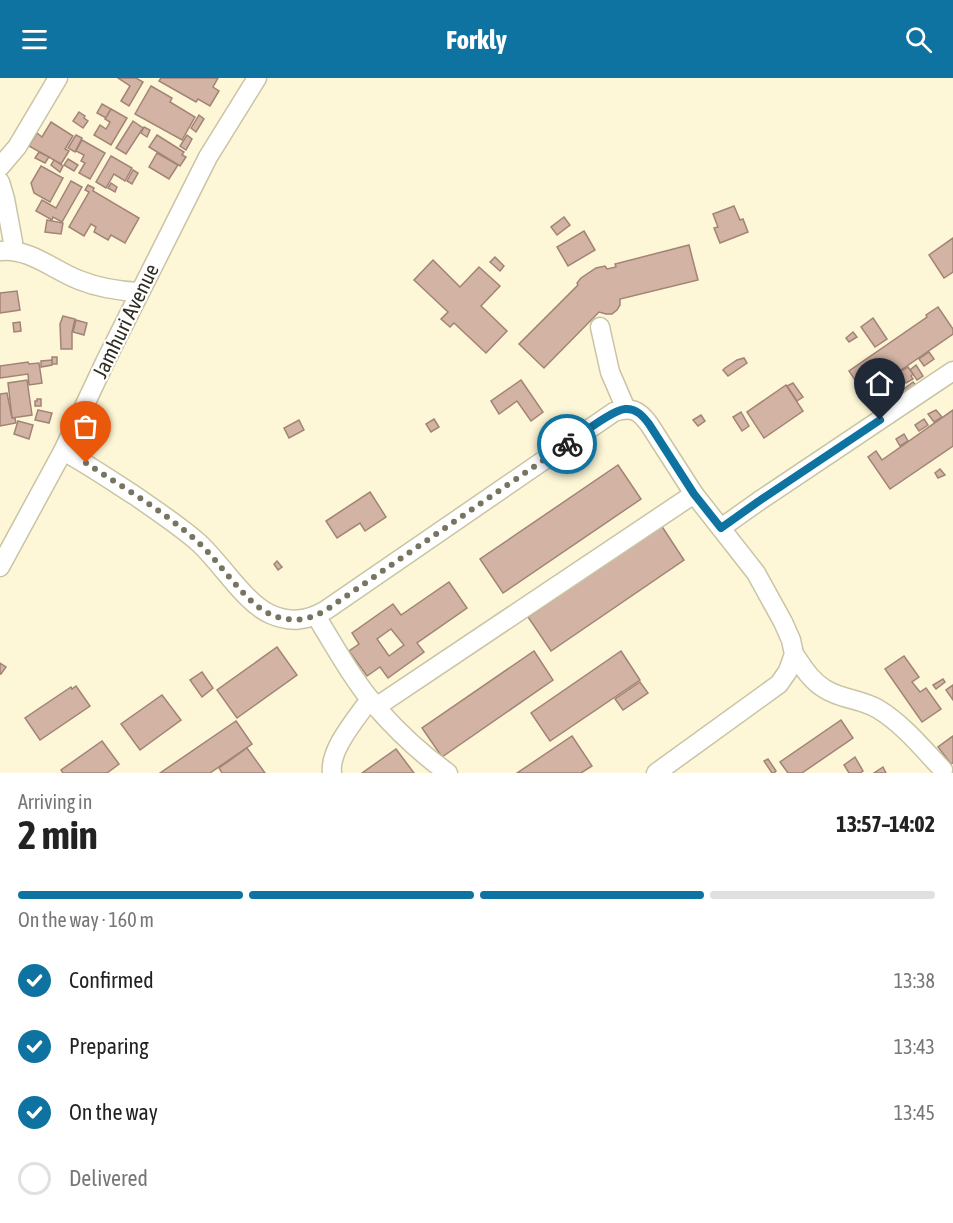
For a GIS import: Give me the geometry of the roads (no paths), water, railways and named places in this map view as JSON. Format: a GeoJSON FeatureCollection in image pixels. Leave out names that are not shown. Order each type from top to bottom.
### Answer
{"type":"FeatureCollection","features":[{"type":"Feature","properties":{"kind":"street"},"geometry":{"type":"LineString","coordinates":[[0,167],[16,147],[58,78]]}},
{"type":"Feature","properties":{"kind":"street","name":"Jamhuri Avenue"},"geometry":{"type":"LineString","coordinates":[[0,567],[63,451],[208,157],[257,78]]}},
{"type":"Feature","properties":{"kind":"street"},"geometry":{"type":"LineString","coordinates":[[0,182],[13,242],[6,251],[42,261],[76,279],[96,286],[140,292]]}},
{"type":"Feature","properties":{"kind":"street"},"geometry":{"type":"LineString","coordinates":[[600,327],[610,372],[626,409]]}},
{"type":"Feature","properties":{"kind":"street"},"geometry":{"type":"LineString","coordinates":[[721,528],[953,371]]}},
{"type":"Feature","properties":{"kind":"street"},"geometry":{"type":"LineString","coordinates":[[63,451],[86,463],[168,518],[196,540],[259,608],[293,621],[316,616],[614,412],[626,409],[637,411],[644,417],[694,494],[756,573],[783,622],[794,654],[813,680],[825,690],[864,702],[878,709],[905,731],[943,770]]}},
{"type":"Feature","properties":{"kind":"street"},"geometry":{"type":"LineString","coordinates":[[332,773],[336,750],[351,726],[373,703],[694,494]]}},
{"type":"Feature","properties":{"kind":"street"},"geometry":{"type":"LineString","coordinates":[[316,616],[373,703],[413,744],[448,773]]}},
{"type":"Feature","properties":{"kind":"street"},"geometry":{"type":"LineString","coordinates":[[656,773],[779,684],[789,671],[794,654]]}}]}
